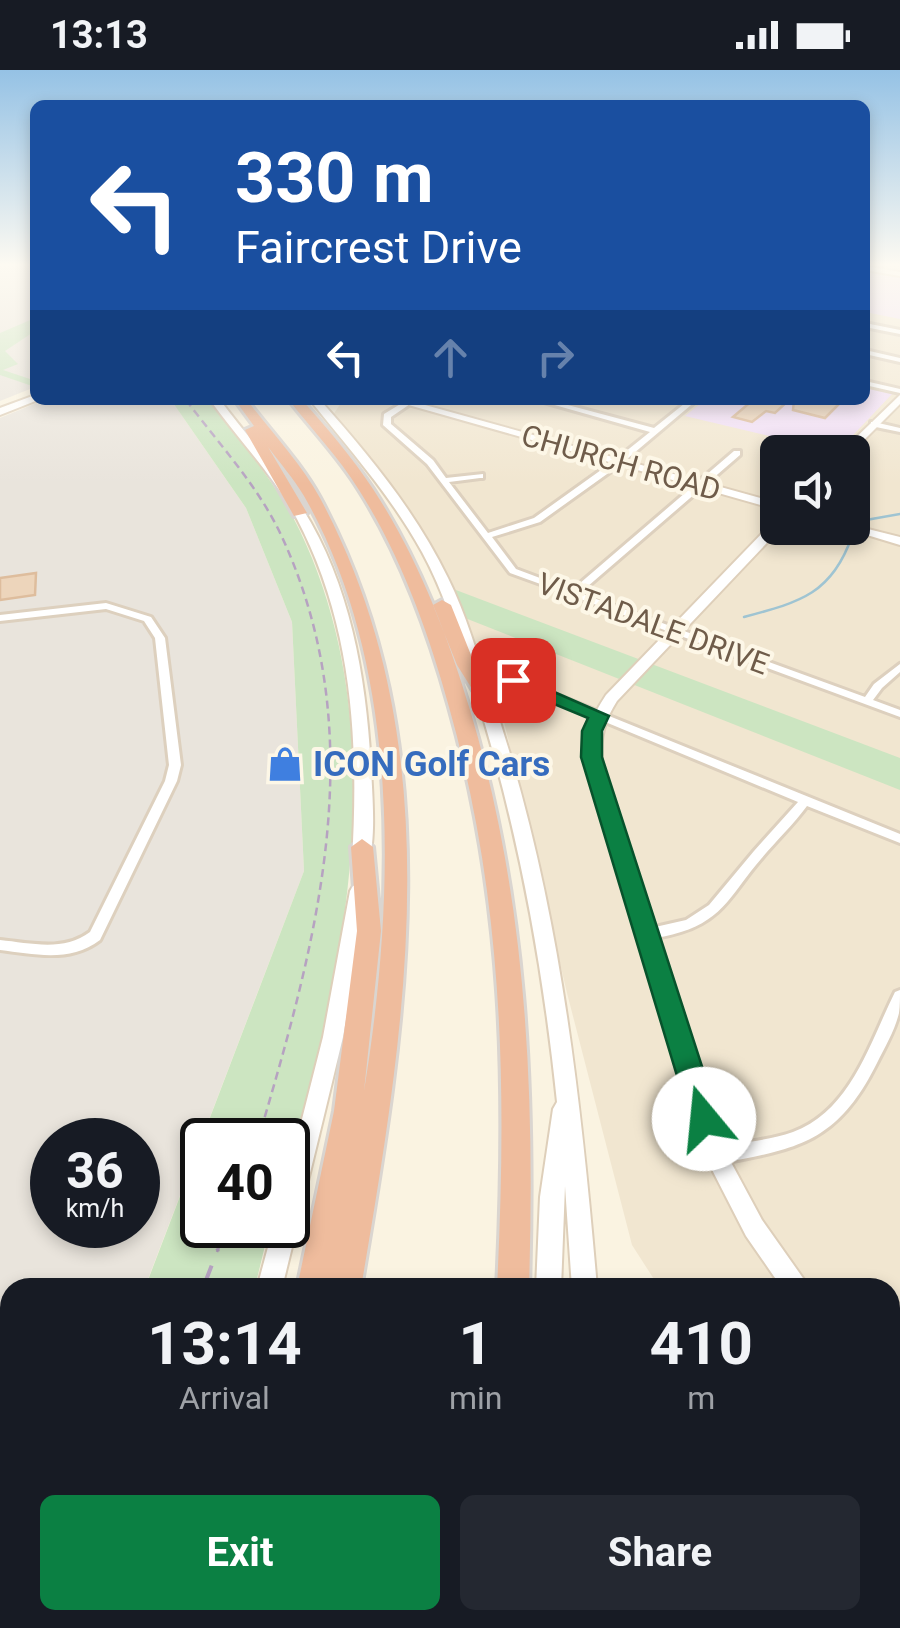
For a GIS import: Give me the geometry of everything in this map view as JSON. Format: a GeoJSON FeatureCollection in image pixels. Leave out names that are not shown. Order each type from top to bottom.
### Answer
{"type":"FeatureCollection","features":[{"type":"Feature","properties":{"kind":"highway"},"geometry":{"type":"LineString","coordinates":[[244,405],[248,423],[300,512]]}},
{"type":"Feature","properties":{"kind":"highway"},"geometry":{"type":"LineString","coordinates":[[245,405],[271,432],[306,483],[356,590],[382,698],[396,792],[398,900],[386,1027],[374,1130],[348,1278]]}},
{"type":"Feature","properties":{"kind":"highway"},"geometry":{"type":"LineString","coordinates":[[299,405],[365,488],[400,548],[435,627],[480,770],[501,874],[515,992],[518,1090],[513,1278]]}},
{"type":"Feature","properties":{"kind":"highway"},"geometry":{"type":"LineString","coordinates":[[400,548],[422,564],[466,665],[486,696]]}},
{"type":"Feature","properties":{"kind":"highway"},"geometry":{"type":"LineString","coordinates":[[314,1278],[348,1110],[369,932],[362,848]]}},
{"type":"Feature","properties":{"kind":"main road"},"geometry":{"type":"LineString","coordinates":[[863,435],[900,395]]}},
{"type":"Feature","properties":{"kind":"main road"},"geometry":{"type":"LineString","coordinates":[[1,410],[30,397]]}},
{"type":"Feature","properties":{"kind":"main road"},"geometry":{"type":"LineString","coordinates":[[219,405],[300,512],[324,561],[346,628],[362,722],[362,848],[353,932],[310,1130]]}},
{"type":"Feature","properties":{"kind":"main road"},"geometry":{"type":"LineString","coordinates":[[319,405],[404,510],[443,580],[502,746],[536,894],[568,1091],[585,1278]]}},
{"type":"Feature","properties":{"kind":"main road","name":"CHURCH ROAD"},"geometry":{"type":"LineString","coordinates":[[419,405],[760,502]]}},
{"type":"Feature","properties":{"kind":"main road"},"geometry":{"type":"LineString","coordinates":[[870,533],[900,541]]}},
{"type":"Feature","properties":{"kind":"main road"},"geometry":{"type":"LineString","coordinates":[[760,543],[599,716],[592,731],[592,757],[716,1156],[754,1228],[791,1278]]}},
{"type":"Feature","properties":{"kind":"main road"},"geometry":{"type":"LineString","coordinates":[[548,1278],[552,1197],[568,1091]]}},
{"type":"Feature","properties":{"kind":"main road"},"geometry":{"type":"LineString","coordinates":[[272,1278],[280,1248]]}},
{"type":"Feature","properties":{"kind":"street"},"geometry":{"type":"LineString","coordinates":[[870,353],[900,360]]}},
{"type":"Feature","properties":{"kind":"street"},"geometry":{"type":"LineString","coordinates":[[870,385],[900,395]]}},
{"type":"Feature","properties":{"kind":"street","name":"VISTADALE DRIVE"},"geometry":{"type":"LineString","coordinates":[[400,405],[387,416],[388,425],[445,480],[513,571],[900,714]]}},
{"type":"Feature","properties":{"kind":"street"},"geometry":{"type":"LineString","coordinates":[[560,405],[656,430]]}},
{"type":"Feature","properties":{"kind":"street"},"geometry":{"type":"LineString","coordinates":[[580,410],[588,405]]}},
{"type":"Feature","properties":{"kind":"street"},"geometry":{"type":"LineString","coordinates":[[486,536],[531,523],[618,462],[687,405]]}},
{"type":"Feature","properties":{"kind":"street"},"geometry":{"type":"LineString","coordinates":[[874,424],[900,430]]}},
{"type":"Feature","properties":{"kind":"street"},"geometry":{"type":"LineString","coordinates":[[572,595],[737,454]]}},
{"type":"Feature","properties":{"kind":"street"},"geometry":{"type":"LineString","coordinates":[[445,480],[480,476]]}},
{"type":"Feature","properties":{"kind":"street"},"geometry":{"type":"LineString","coordinates":[[0,618],[106,606],[148,619],[160,638],[176,752],[172,781],[86,945],[71,949],[0,945]]}},
{"type":"Feature","properties":{"kind":"street"},"geometry":{"type":"LineString","coordinates":[[867,702],[878,686],[900,668]]}},
{"type":"Feature","properties":{"kind":"street"},"geometry":{"type":"LineString","coordinates":[[513,680],[900,840]]}},
{"type":"Feature","properties":{"kind":"street"},"geometry":{"type":"LineString","coordinates":[[647,934],[680,929],[718,909],[746,868],[792,820],[805,800]]}},
{"type":"Feature","properties":{"kind":"street"},"geometry":{"type":"LineString","coordinates":[[716,1156],[781,1144],[812,1131],[830,1118],[850,1097],[900,996]]}},
{"type":"Feature","properties":{"kind":"shaded area"},"geometry":{"type":"Polygon","coordinates":[[[0,339],[30,339],[30,389],[0,401],[0,339]]]}},
{"type":"Feature","properties":{"kind":"shaded area"},"geometry":{"type":"Polygon","coordinates":[[[870,339],[900,339],[900,1278],[653,1278],[632,1245],[567,993],[500,704],[465,618],[386,476],[333,415],[340,405],[870,405],[870,339]]]}},
{"type":"Feature","properties":{"kind":"shaded area"},"geometry":{"type":"Polygon","coordinates":[[[870,387],[893,393],[853,435],[765,435],[685,416],[699,405],[870,405],[870,387]]]}},
{"type":"Feature","properties":{"kind":"shaded area"},"geometry":{"type":"Polygon","coordinates":[[[32,405],[174,405],[246,508],[292,622],[304,871],[210,1118],[180,1118],[180,1195],[160,1248],[160,1118],[30,1118],[30,1248],[160,1248],[148,1278],[0,1278],[0,418],[32,405]]]}},
{"type":"Feature","properties":{"kind":"green space"},"geometry":{"type":"Polygon","coordinates":[[[0,339],[23,339],[5,351],[18,364],[3,370],[30,379],[30,385],[0,375],[0,339]]]}},
{"type":"Feature","properties":{"kind":"green space"},"geometry":{"type":"Polygon","coordinates":[[[174,405],[213,405],[291,513],[324,590],[340,651],[350,713],[352,840],[346,903],[304,1117],[210,1118],[304,871],[292,622],[246,508],[174,405]]]}},
{"type":"Feature","properties":{"kind":"green space"},"geometry":{"type":"Polygon","coordinates":[[[448,587],[900,758],[900,790],[465,618],[448,587]]]}},
{"type":"Feature","properties":{"kind":"green space"},"geometry":{"type":"Polygon","coordinates":[[[180,1196],[180,1248],[264,1248],[257,1278],[149,1278],[180,1196]]]}},
{"type":"Feature","properties":{"kind":"building"},"geometry":{"type":"Polygon","coordinates":[[[747,405],[784,405],[775,413],[766,411],[752,422],[733,417],[747,405]]]}},
{"type":"Feature","properties":{"kind":"building"},"geometry":{"type":"Polygon","coordinates":[[[794,405],[838,405],[825,418],[793,410],[794,405]]]}},
{"type":"Feature","properties":{"kind":"building"},"geometry":{"type":"Polygon","coordinates":[[[36,573],[35,595],[0,600],[0,578],[36,573]]]}},
{"type":"Feature","properties":{"kind":"waterway"},"geometry":{"type":"LineString","coordinates":[[870,519],[900,514]]}},
{"type":"Feature","properties":{"kind":"waterway"},"geometry":{"type":"LineString","coordinates":[[744,617],[812,593],[835,571],[848,545]]}},
{"type":"Feature","properties":{"kind":"railway"},"geometry":{"type":"LineString","coordinates":[[190,405],[250,483],[282,537],[310,612],[325,687],[330,763],[327,838],[300,990],[264,1118]]}},
{"type":"Feature","properties":{"kind":"railway"},"geometry":{"type":"LineString","coordinates":[[217,1252],[219,1248]]}},
{"type":"Feature","properties":{"kind":"railway"},"geometry":{"type":"LineString","coordinates":[[207,1278],[218,1249]]}},
{"type":"Feature","properties":{"kind":"place","name":"ICON Golf Cars"},"geometry":{"type":"Point","coordinates":[285,764]}},
{"type":"Feature","properties":{"kind":"route"},"geometry":{"type":"LineString","coordinates":[[513,680],[599,716],[590,744],[597,777],[704,1119]]}}]}
